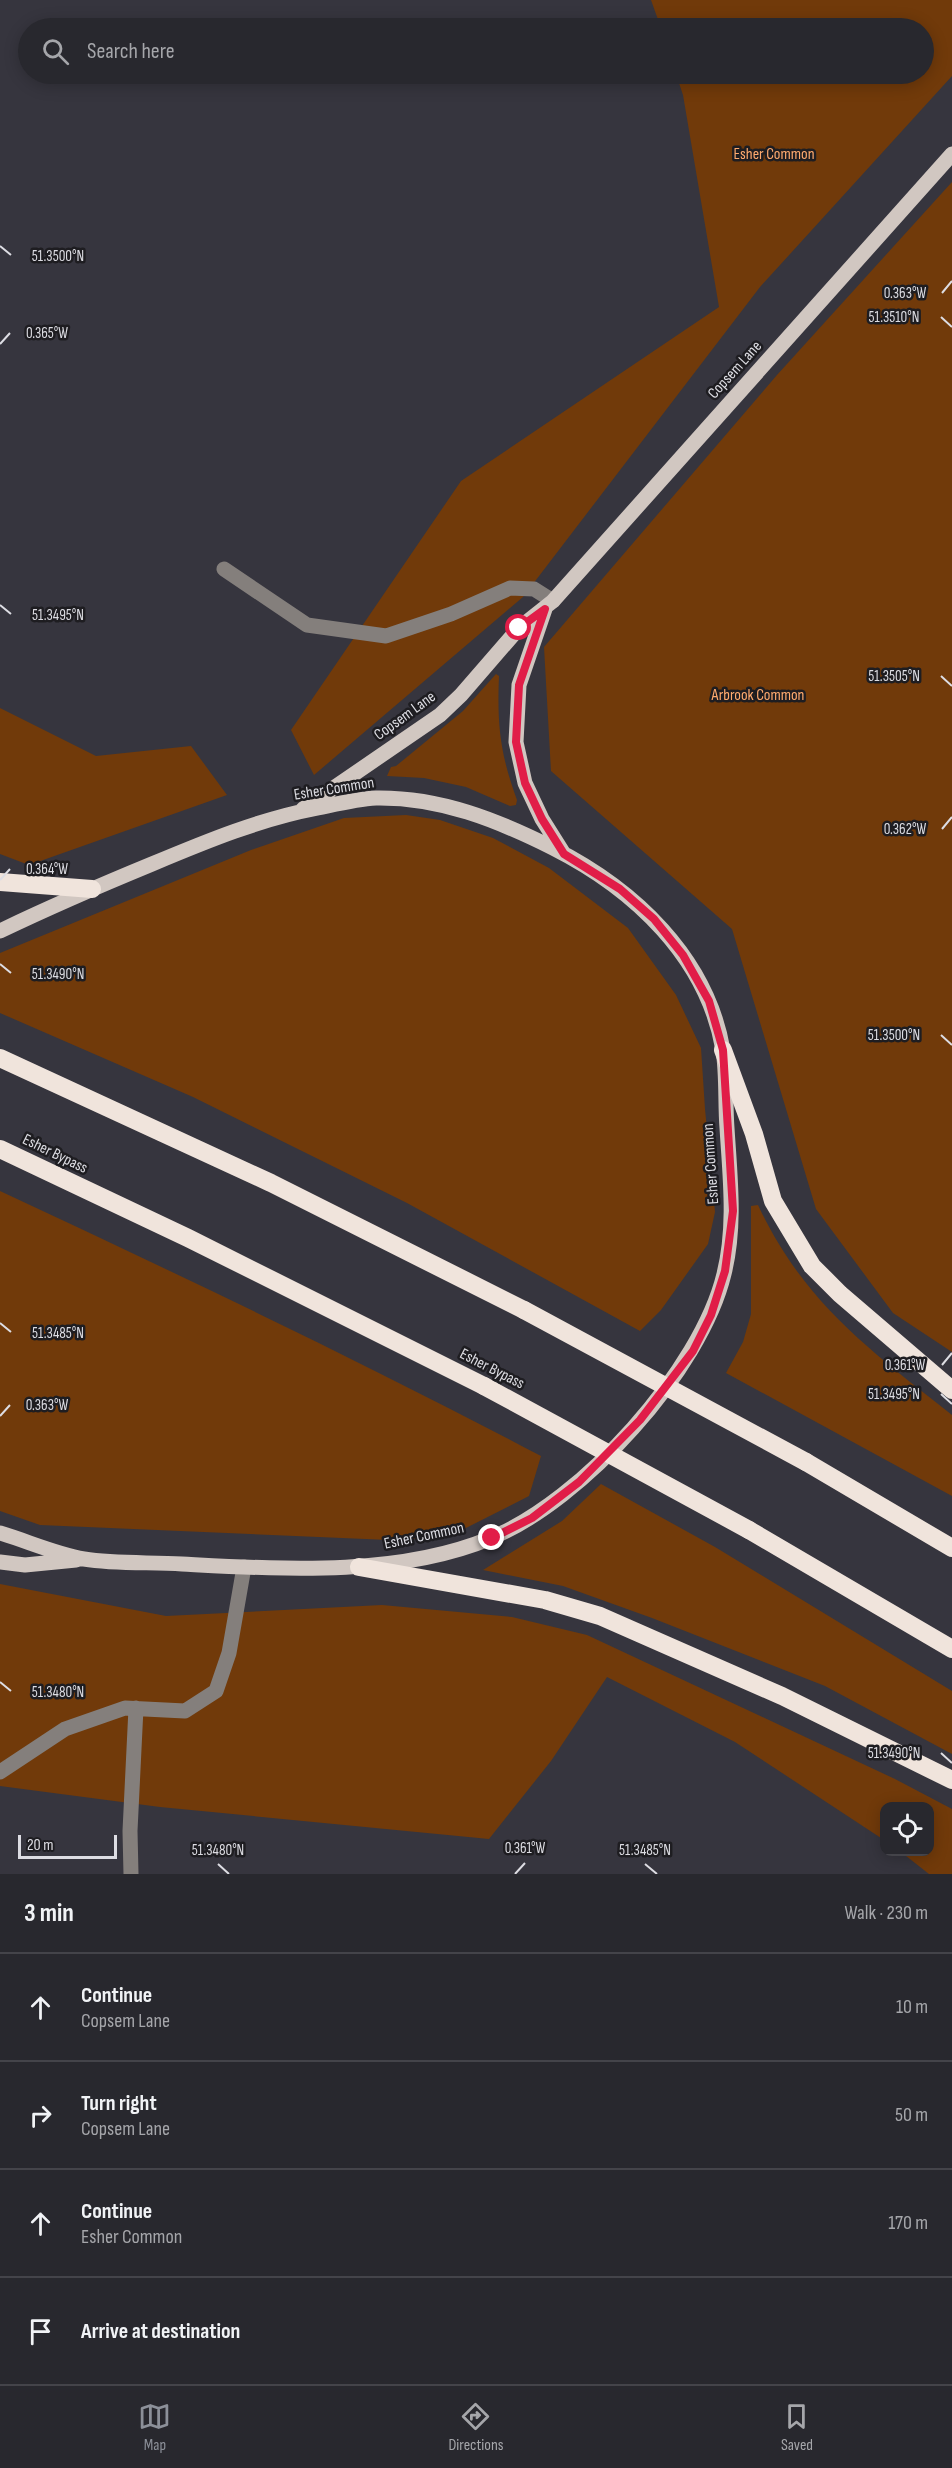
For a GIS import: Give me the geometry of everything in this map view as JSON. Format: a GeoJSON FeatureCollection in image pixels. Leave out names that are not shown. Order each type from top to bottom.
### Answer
{"type":"FeatureCollection","features":[{"type":"Feature","properties":{"kind":"highway"},"geometry":{"type":"LineString","coordinates":[[0,882],[92,889]]}},
{"type":"Feature","properties":{"kind":"highway"},"geometry":{"type":"LineString","coordinates":[[723,1050],[754,1134],[773,1201],[812,1266],[840,1294],[952,1390]]}},
{"type":"Feature","properties":{"kind":"highway"},"geometry":{"type":"LineString","coordinates":[[0,1058],[271,1183],[524,1310],[806,1462],[952,1548]]}},
{"type":"Feature","properties":{"kind":"highway","name":"Esher Bypass"},"geometry":{"type":"LineString","coordinates":[[0,1149],[188,1238],[484,1386],[749,1530],[952,1649]]}},
{"type":"Feature","properties":{"kind":"highway"},"geometry":{"type":"LineString","coordinates":[[359,1567],[545,1600],[600,1616],[782,1696],[952,1780]]}},
{"type":"Feature","properties":{"kind":"main road","name":"Copsem Lane"},"geometry":{"type":"LineString","coordinates":[[298,812],[440,715],[461,695],[519,628],[549,605],[952,153]]}},
{"type":"Feature","properties":{"kind":"main road","name":"Copsem Lane"},"geometry":{"type":"LineString","coordinates":[[549,605],[519,685],[516,742],[525,783],[542,819],[564,854]]}},
{"type":"Feature","properties":{"kind":"main road","name":"Esher Common"},"geometry":{"type":"LineString","coordinates":[[0,931],[92,889],[234,830],[298,812],[370,798],[408,799],[456,808],[498,822],[564,854],[620,889],[654,919],[683,955],[709,1001],[723,1050],[733,1211],[725,1271],[711,1315],[693,1351],[640,1420],[579,1482],[532,1518],[492,1538],[450,1553],[359,1567],[244,1567],[82,1559],[0,1533]]}},
{"type":"Feature","properties":{"kind":"main road"},"geometry":{"type":"LineString","coordinates":[[0,1562],[25,1565],[82,1559]]}},
{"type":"Feature","properties":{"kind":"street"},"geometry":{"type":"LineString","coordinates":[[224,569],[307,625],[386,636],[451,614],[510,588],[534,589],[549,605]]}},
{"type":"Feature","properties":{"kind":"street"},"geometry":{"type":"LineString","coordinates":[[0,1772],[65,1729],[125,1708],[185,1712],[216,1691],[229,1653],[244,1567]]}},
{"type":"Feature","properties":{"kind":"street"},"geometry":{"type":"LineString","coordinates":[[132,1874],[130,1831],[136,1708]]}},
{"type":"Feature","properties":{"kind":"green space","name":"Esher Common"},"geometry":{"type":"Polygon","coordinates":[[[651,0],[952,0],[952,76],[760,287],[523,597],[314,775],[291,730],[461,481],[719,307],[679,84],[934,84],[934,18],[657,18],[651,0]]]}},
{"type":"Feature","properties":{"kind":"green space","name":"Arbrook Common"},"geometry":{"type":"Polygon","coordinates":[[[952,182],[952,1352],[893,1313],[816,1209],[732,929],[551,771],[544,647],[777,375],[952,182]]]}},
{"type":"Feature","properties":{"kind":"green space"},"geometry":{"type":"Polygon","coordinates":[[[496,674],[499,676],[503,753],[517,800],[516,805],[510,806],[466,787],[424,778],[387,776],[391,767],[396,766],[463,711],[496,674]]]}},
{"type":"Feature","properties":{"kind":"green space"},"geometry":{"type":"Polygon","coordinates":[[[0,708],[96,756],[191,746],[227,795],[29,865],[0,854],[0,708]]]}},
{"type":"Feature","properties":{"kind":"green space"},"geometry":{"type":"Polygon","coordinates":[[[406,815],[440,820],[493,838],[549,868],[628,928],[676,995],[701,1048],[715,1212],[708,1244],[661,1310],[640,1331],[407,1203],[193,1097],[0,1013],[0,953],[251,850],[344,818],[406,815]]]}},
{"type":"Feature","properties":{"kind":"green space"},"geometry":{"type":"Polygon","coordinates":[[[0,1191],[272,1320],[541,1456],[529,1496],[462,1530],[436,1538],[389,1540],[40,1525],[0,1511],[0,1191]]]}},
{"type":"Feature","properties":{"kind":"green space"},"geometry":{"type":"Polygon","coordinates":[[[758,1205],[796,1270],[818,1297],[867,1346],[952,1415],[952,1496],[726,1373],[743,1342],[751,1314],[751,1206],[758,1205]]]}},
{"type":"Feature","properties":{"kind":"green space"},"geometry":{"type":"Polygon","coordinates":[[[601,1484],[715,1547],[952,1691],[952,1754],[825,1686],[652,1618],[563,1586],[483,1570],[562,1521],[601,1484]]]}},
{"type":"Feature","properties":{"kind":"green space"},"geometry":{"type":"Polygon","coordinates":[[[0,1584],[166,1616],[382,1605],[512,1617],[587,1635],[895,1779],[952,1809],[952,1874],[929,1874],[906,1856],[934,1856],[934,1802],[880,1802],[880,1837],[735,1742],[607,1677],[551,1761],[489,1839],[160,1807],[0,1786],[0,1584]]]}},
{"type":"Feature","properties":{"kind":"route"},"geometry":{"type":"LineString","coordinates":[[492,1538],[532,1518],[579,1482],[640,1420],[693,1351],[711,1315],[725,1271],[733,1211],[723,1050],[709,1001],[683,955],[654,919],[620,889],[564,854],[542,819],[525,783],[516,742],[519,685],[545,609],[519,628]]}}]}
